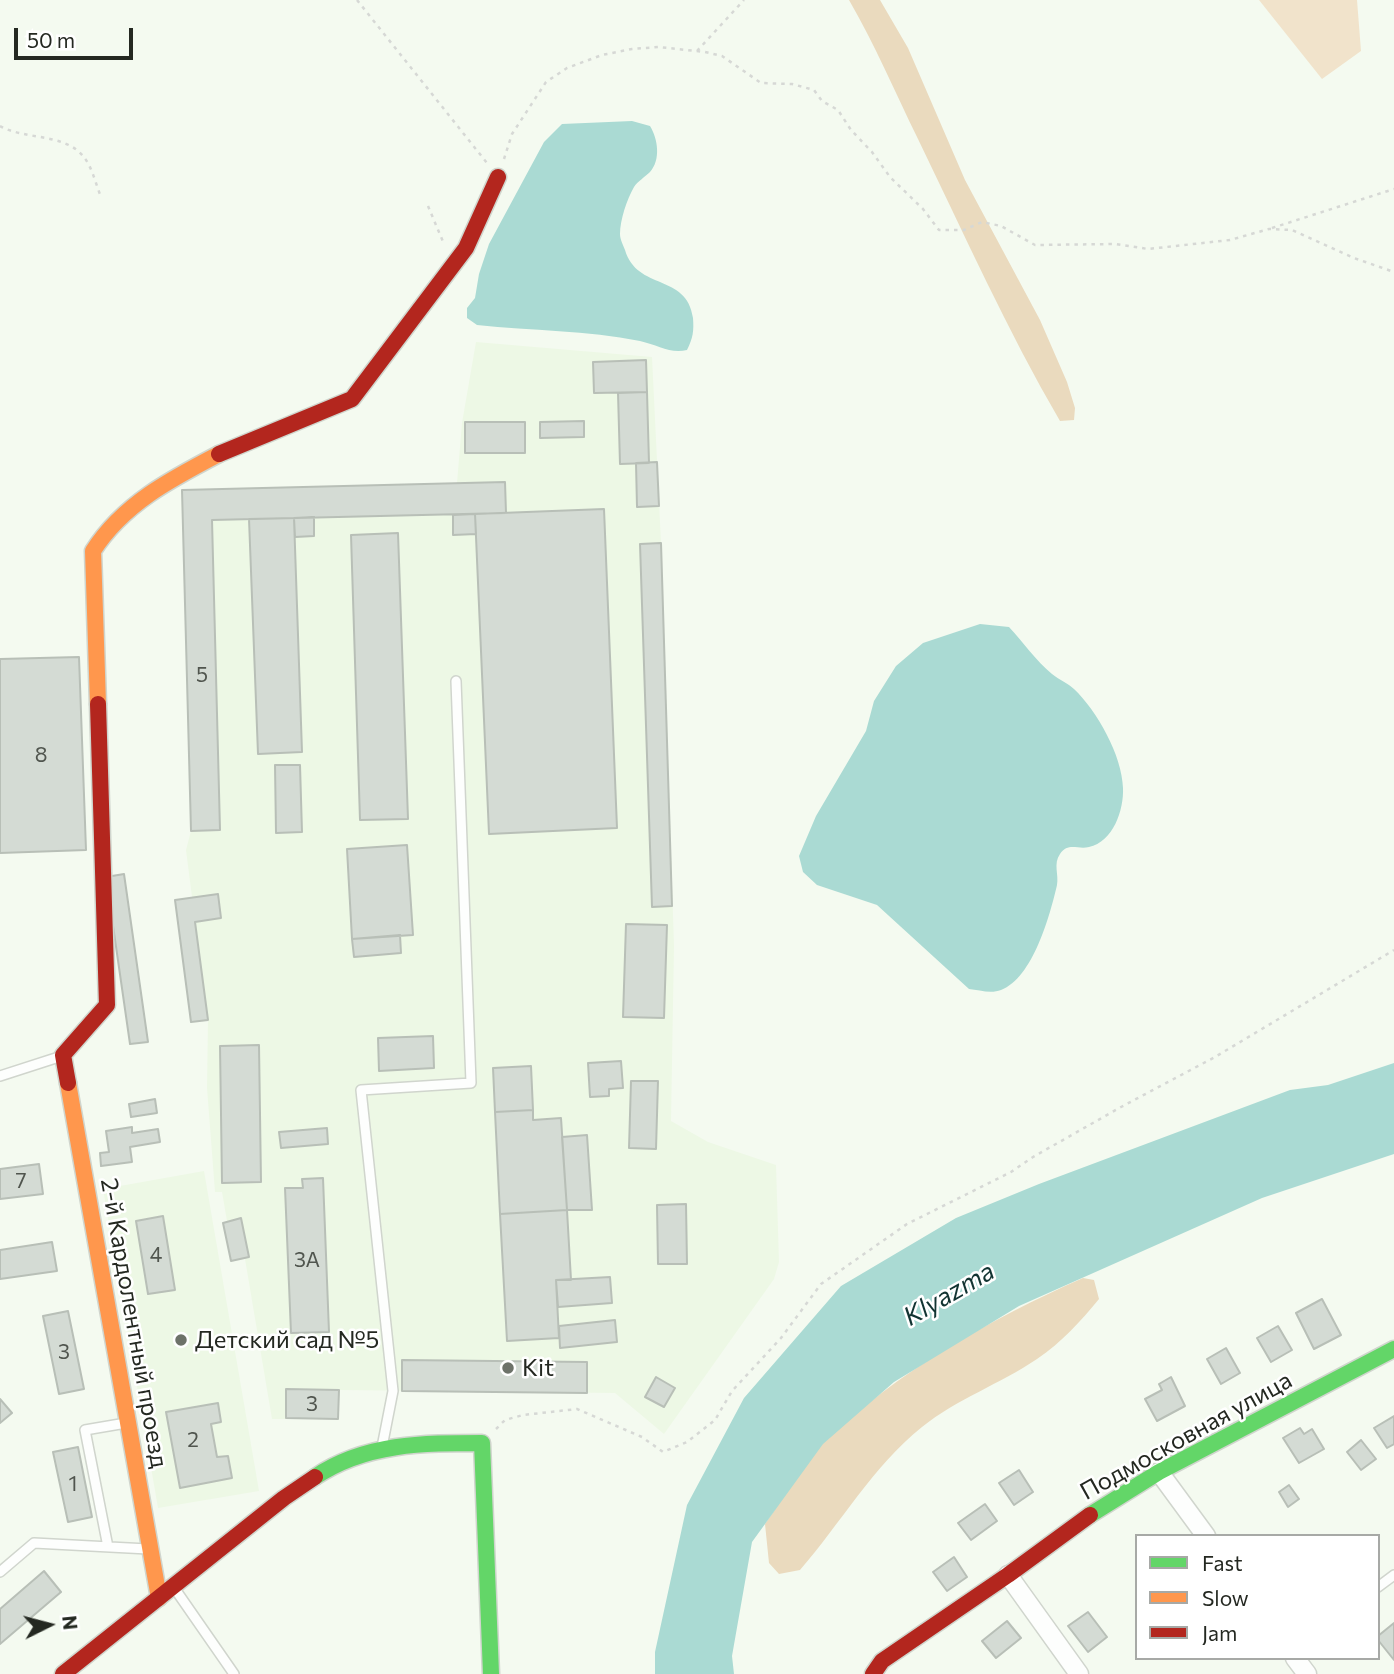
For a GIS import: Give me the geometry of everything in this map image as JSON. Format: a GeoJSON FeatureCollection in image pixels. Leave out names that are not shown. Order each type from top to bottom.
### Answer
{"type":"FeatureCollection","features":[{"type":"Feature","properties":{"kind":"street"},"geometry":{"type":"LineString","coordinates":[[63,1055],[107,1005],[93,551],[106,531],[127,510],[172,479],[241,443],[352,398],[466,248],[498,177]]}},
{"type":"Feature","properties":{"kind":"street","name":"2-й Кардолентный проезд"},"geometry":{"type":"LineString","coordinates":[[63,1055],[159,1598]]}},
{"type":"Feature","properties":{"kind":"street","name":"Подмосковная улица"},"geometry":{"type":"LineString","coordinates":[[873,1674],[882,1661],[1008,1575],[1083,1519],[1159,1472],[1394,1349]]}},
{"type":"Feature","properties":{"kind":"street"},"geometry":{"type":"LineString","coordinates":[[63,1674],[284,1498],[324,1471],[382,1448],[418,1443],[482,1443],[491,1674]]}},
{"type":"Feature","properties":{"kind":"street"},"geometry":{"type":"LineString","coordinates":[[1159,1472],[1205,1534]]}},
{"type":"Feature","properties":{"kind":"street"},"geometry":{"type":"LineString","coordinates":[[1008,1575],[1079,1674]]}},
{"type":"Feature","properties":{"kind":"lane"},"geometry":{"type":"LineString","coordinates":[[382,1448],[393,1391],[361,1090],[471,1083],[456,681]]}},
{"type":"Feature","properties":{"kind":"lane"},"geometry":{"type":"LineString","coordinates":[[0,1076],[63,1055]]}},
{"type":"Feature","properties":{"kind":"lane"},"geometry":{"type":"LineString","coordinates":[[108,1547],[86,1430],[128,1423]]}},
{"type":"Feature","properties":{"kind":"lane"},"geometry":{"type":"LineString","coordinates":[[0,1572],[34,1543],[150,1549]]}},
{"type":"Feature","properties":{"kind":"lane"},"geometry":{"type":"LineString","coordinates":[[173,1586],[234,1674]]}},
{"type":"Feature","properties":{"kind":"path"},"geometry":{"type":"LineString","coordinates":[[357,0],[498,177]]}},
{"type":"Feature","properties":{"kind":"path"},"geometry":{"type":"LineString","coordinates":[[697,51],[744,0]]}},
{"type":"Feature","properties":{"kind":"path"},"geometry":{"type":"LineString","coordinates":[[498,177],[512,134],[546,82],[567,68],[602,55],[659,47],[722,56],[761,83],[792,84],[814,90],[822,101],[838,110],[890,177],[923,209],[939,230],[964,230],[982,222],[1001,226],[1035,245],[1116,244],[1148,249],[1230,240],[1394,189]]}},
{"type":"Feature","properties":{"kind":"path"},"geometry":{"type":"LineString","coordinates":[[0,126],[13,134],[69,144],[84,157],[102,197]]}},
{"type":"Feature","properties":{"kind":"path"},"geometry":{"type":"LineString","coordinates":[[428,206],[444,241],[447,272]]}},
{"type":"Feature","properties":{"kind":"path"},"geometry":{"type":"LineString","coordinates":[[1269,229],[1292,230],[1354,258],[1394,272]]}},
{"type":"Feature","properties":{"kind":"path"},"geometry":{"type":"LineString","coordinates":[[482,1443],[505,1420],[523,1415],[577,1409],[642,1437],[663,1452],[687,1442],[715,1420],[732,1391],[781,1338],[821,1284],[907,1224],[1012,1172],[1033,1157],[1121,1107],[1215,1058],[1394,950]]}},
{"type":"Feature","properties":{"kind":"shaded area"},"geometry":{"type":"Polygon","coordinates":[[[849,0],[880,0],[908,48],[965,180],[1040,320],[1067,382],[1075,408],[1074,420],[1060,421],[1022,352],[849,0]]]}},
{"type":"Feature","properties":{"kind":"shaded area"},"geometry":{"type":"Polygon","coordinates":[[[1259,0],[1357,0],[1361,51],[1322,79],[1259,0]]]}},
{"type":"Feature","properties":{"kind":"shaded area"},"geometry":{"type":"Polygon","coordinates":[[[476,342],[652,357],[674,946],[671,1121],[708,1142],[776,1165],[779,1262],[774,1279],[664,1434],[615,1393],[339,1390],[338,1419],[272,1419],[245,1259],[231,1261],[223,1223],[227,1221],[222,1192],[215,1192],[207,1088],[208,1020],[191,1022],[175,900],[192,897],[186,850],[191,831],[182,490],[457,483],[462,423],[476,342]]]}},
{"type":"Feature","properties":{"kind":"shaded area","name":"Детский сад №5"},"geometry":{"type":"Polygon","coordinates":[[[204,1171],[259,1491],[158,1508],[103,1189],[204,1171]]]}},
{"type":"Feature","properties":{"kind":"shaded area"},"geometry":{"type":"Polygon","coordinates":[[[1083,1278],[1094,1280],[1099,1299],[1055,1346],[922,1427],[888,1459],[800,1570],[779,1574],[769,1563],[765,1524],[801,1470],[824,1442],[883,1392],[946,1349],[1014,1311],[1083,1278]]]}},
{"type":"Feature","properties":{"kind":"water"},"geometry":{"type":"Polygon","coordinates":[[[632,121],[650,126],[655,137],[657,156],[650,172],[636,185],[629,197],[620,234],[631,263],[640,272],[682,294],[689,304],[693,327],[687,350],[669,350],[640,341],[600,335],[477,325],[467,318],[467,308],[475,298],[479,274],[489,244],[544,142],[562,124],[632,121]]]}},
{"type":"Feature","properties":{"kind":"water"},"geometry":{"type":"Polygon","coordinates":[[[980,624],[1009,627],[1046,669],[1083,698],[1107,734],[1122,775],[1123,788],[1119,815],[1105,839],[1085,848],[1066,848],[1060,854],[1057,862],[1057,885],[1050,912],[1031,959],[1012,983],[993,992],[969,989],[877,905],[817,885],[803,872],[799,856],[816,816],[866,731],[874,701],[896,666],[923,643],[980,624]]]}},
{"type":"Feature","properties":{"kind":"water","name":"Klyazma"},"geometry":{"type":"Polygon","coordinates":[[[1394,1063],[1394,1154],[1262,1198],[1019,1306],[894,1382],[823,1444],[752,1542],[732,1656],[734,1674],[655,1674],[655,1652],[687,1505],[744,1398],[841,1286],[956,1218],[1039,1184],[1290,1090],[1328,1085],[1394,1063]]]}},
{"type":"Feature","properties":{"kind":"building"},"geometry":{"type":"Polygon","coordinates":[[[646,360],[647,392],[594,393],[593,362],[646,360]]]}},
{"type":"Feature","properties":{"kind":"building"},"geometry":{"type":"Polygon","coordinates":[[[647,392],[649,463],[620,464],[618,393],[647,392]]]}},
{"type":"Feature","properties":{"kind":"building"},"geometry":{"type":"Polygon","coordinates":[[[584,421],[584,437],[540,438],[540,422],[584,421]]]}},
{"type":"Feature","properties":{"kind":"building"},"geometry":{"type":"Polygon","coordinates":[[[465,422],[525,422],[525,453],[465,453],[465,422]]]}},
{"type":"Feature","properties":{"kind":"building"},"geometry":{"type":"Polygon","coordinates":[[[657,462],[659,506],[637,507],[636,463],[657,462]]]}},
{"type":"Feature","properties":{"kind":"building"},"geometry":{"type":"Polygon","coordinates":[[[505,482],[506,513],[212,520],[220,830],[191,831],[182,490],[505,482]]]}},
{"type":"Feature","properties":{"kind":"building"},"geometry":{"type":"Polygon","coordinates":[[[604,509],[617,828],[489,834],[475,514],[604,509]]]}},
{"type":"Feature","properties":{"kind":"building"},"geometry":{"type":"Polygon","coordinates":[[[475,514],[476,534],[453,535],[453,515],[475,514]]]}},
{"type":"Feature","properties":{"kind":"building"},"geometry":{"type":"Polygon","coordinates":[[[314,517],[314,536],[295,537],[294,518],[314,517]]]}},
{"type":"Feature","properties":{"kind":"building"},"geometry":{"type":"Polygon","coordinates":[[[294,518],[302,752],[258,754],[249,519],[294,518]]]}},
{"type":"Feature","properties":{"kind":"building"},"geometry":{"type":"Polygon","coordinates":[[[398,533],[408,819],[360,820],[351,535],[398,533]]]}},
{"type":"Feature","properties":{"kind":"building"},"geometry":{"type":"Polygon","coordinates":[[[661,543],[672,906],[652,907],[640,544],[661,543]]]}},
{"type":"Feature","properties":{"kind":"building"},"geometry":{"type":"Polygon","coordinates":[[[79,657],[86,850],[0,853],[0,659],[79,657]]]}},
{"type":"Feature","properties":{"kind":"building"},"geometry":{"type":"Polygon","coordinates":[[[275,765],[300,765],[302,832],[276,833],[275,765]]]}},
{"type":"Feature","properties":{"kind":"building"},"geometry":{"type":"Polygon","coordinates":[[[407,845],[413,935],[352,939],[347,849],[407,845]]]}},
{"type":"Feature","properties":{"kind":"building"},"geometry":{"type":"Polygon","coordinates":[[[124,874],[148,1042],[130,1044],[106,877],[124,874]]]}},
{"type":"Feature","properties":{"kind":"building"},"geometry":{"type":"Polygon","coordinates":[[[218,894],[221,918],[195,922],[208,1020],[191,1022],[175,900],[218,894]]]}},
{"type":"Feature","properties":{"kind":"building"},"geometry":{"type":"Polygon","coordinates":[[[626,924],[667,925],[664,1018],[623,1017],[626,924]]]}},
{"type":"Feature","properties":{"kind":"building"},"geometry":{"type":"Polygon","coordinates":[[[400,935],[401,953],[354,957],[352,939],[400,935]]]}},
{"type":"Feature","properties":{"kind":"building"},"geometry":{"type":"Polygon","coordinates":[[[433,1036],[434,1068],[379,1071],[378,1038],[433,1036]]]}},
{"type":"Feature","properties":{"kind":"building"},"geometry":{"type":"Polygon","coordinates":[[[259,1045],[261,1182],[222,1183],[220,1046],[259,1045]]]}},
{"type":"Feature","properties":{"kind":"building"},"geometry":{"type":"Polygon","coordinates":[[[621,1061],[623,1088],[609,1089],[609,1096],[590,1097],[588,1063],[621,1061]]]}},
{"type":"Feature","properties":{"kind":"building"},"geometry":{"type":"Polygon","coordinates":[[[531,1066],[533,1110],[495,1112],[493,1068],[531,1066]]]}},
{"type":"Feature","properties":{"kind":"building"},"geometry":{"type":"Polygon","coordinates":[[[631,1081],[658,1081],[656,1149],[629,1148],[631,1081]]]}},
{"type":"Feature","properties":{"kind":"building"},"geometry":{"type":"Polygon","coordinates":[[[155,1099],[157,1113],[131,1117],[129,1104],[155,1099]]]}},
{"type":"Feature","properties":{"kind":"building"},"geometry":{"type":"Polygon","coordinates":[[[533,1110],[533,1120],[561,1118],[567,1210],[500,1214],[495,1112],[533,1110]]]}},
{"type":"Feature","properties":{"kind":"building"},"geometry":{"type":"Polygon","coordinates":[[[132,1127],[132,1133],[158,1129],[160,1142],[130,1147],[132,1162],[101,1166],[100,1153],[109,1152],[106,1131],[132,1127]]]}},
{"type":"Feature","properties":{"kind":"building"},"geometry":{"type":"Polygon","coordinates":[[[327,1128],[328,1144],[281,1148],[279,1132],[327,1128]]]}},
{"type":"Feature","properties":{"kind":"building"},"geometry":{"type":"Polygon","coordinates":[[[587,1135],[592,1210],[567,1210],[562,1137],[587,1135]]]}},
{"type":"Feature","properties":{"kind":"building"},"geometry":{"type":"Polygon","coordinates":[[[39,1164],[43,1194],[0,1199],[0,1169],[39,1164]]]}},
{"type":"Feature","properties":{"kind":"building"},"geometry":{"type":"Polygon","coordinates":[[[323,1178],[329,1332],[291,1333],[285,1188],[303,1188],[302,1179],[323,1178]]]}},
{"type":"Feature","properties":{"kind":"building"},"geometry":{"type":"Polygon","coordinates":[[[686,1204],[687,1264],[658,1264],[657,1205],[686,1204]]]}},
{"type":"Feature","properties":{"kind":"building"},"geometry":{"type":"Polygon","coordinates":[[[567,1210],[571,1280],[556,1280],[559,1338],[507,1341],[500,1214],[567,1210]]]}},
{"type":"Feature","properties":{"kind":"building"},"geometry":{"type":"Polygon","coordinates":[[[163,1216],[175,1290],[148,1294],[136,1221],[163,1216]]]}},
{"type":"Feature","properties":{"kind":"building"},"geometry":{"type":"Polygon","coordinates":[[[241,1218],[249,1257],[231,1261],[223,1223],[241,1218]]]}},
{"type":"Feature","properties":{"kind":"building"},"geometry":{"type":"Polygon","coordinates":[[[52,1242],[57,1271],[0,1279],[0,1250],[52,1242]]]}},
{"type":"Feature","properties":{"kind":"building"},"geometry":{"type":"Polygon","coordinates":[[[610,1277],[612,1303],[558,1307],[556,1280],[610,1277]]]}},
{"type":"Feature","properties":{"kind":"building"},"geometry":{"type":"Polygon","coordinates":[[[1322,1299],[1341,1335],[1314,1349],[1296,1313],[1322,1299]]]}},
{"type":"Feature","properties":{"kind":"building"},"geometry":{"type":"Polygon","coordinates":[[[68,1311],[84,1389],[59,1394],[43,1316],[68,1311]]]}},
{"type":"Feature","properties":{"kind":"building"},"geometry":{"type":"Polygon","coordinates":[[[615,1320],[617,1342],[560,1348],[559,1326],[615,1320]]]}},
{"type":"Feature","properties":{"kind":"building"},"geometry":{"type":"Polygon","coordinates":[[[1278,1326],[1292,1350],[1271,1362],[1257,1338],[1278,1326]]]}},
{"type":"Feature","properties":{"kind":"building"},"geometry":{"type":"Polygon","coordinates":[[[1226,1348],[1240,1373],[1221,1384],[1207,1359],[1226,1348]]]}},
{"type":"Feature","properties":{"kind":"building"},"geometry":{"type":"Polygon","coordinates":[[[402,1360],[587,1362],[587,1393],[402,1391],[402,1360]]]}},
{"type":"Feature","properties":{"kind":"building"},"geometry":{"type":"Polygon","coordinates":[[[656,1377],[675,1388],[664,1407],[645,1397],[656,1377]]]}},
{"type":"Feature","properties":{"kind":"building"},"geometry":{"type":"Polygon","coordinates":[[[1171,1377],[1185,1406],[1157,1421],[1145,1399],[1162,1390],[1159,1384],[1171,1377]]]}},
{"type":"Feature","properties":{"kind":"building"},"geometry":{"type":"Polygon","coordinates":[[[286,1389],[339,1390],[338,1419],[286,1418],[286,1389]]]}},
{"type":"Feature","properties":{"kind":"building"},"geometry":{"type":"Polygon","coordinates":[[[0,1399],[12,1413],[0,1423],[0,1399]]]}},
{"type":"Feature","properties":{"kind":"building"},"geometry":{"type":"Polygon","coordinates":[[[218,1403],[221,1422],[211,1424],[217,1457],[228,1456],[232,1478],[180,1488],[166,1412],[218,1403]]]}},
{"type":"Feature","properties":{"kind":"building"},"geometry":{"type":"Polygon","coordinates":[[[1394,1416],[1394,1444],[1387,1448],[1374,1428],[1394,1416]]]}},
{"type":"Feature","properties":{"kind":"building"},"geometry":{"type":"Polygon","coordinates":[[[1300,1428],[1304,1434],[1312,1429],[1324,1449],[1299,1463],[1283,1438],[1300,1428]]]}},
{"type":"Feature","properties":{"kind":"building"},"geometry":{"type":"Polygon","coordinates":[[[1361,1440],[1376,1459],[1361,1470],[1347,1452],[1361,1440]]]}},
{"type":"Feature","properties":{"kind":"building"},"geometry":{"type":"Polygon","coordinates":[[[78,1447],[92,1517],[68,1522],[53,1452],[78,1447]]]}},
{"type":"Feature","properties":{"kind":"building"},"geometry":{"type":"Polygon","coordinates":[[[1019,1470],[1033,1492],[1014,1505],[999,1483],[1019,1470]]]}},
{"type":"Feature","properties":{"kind":"building"},"geometry":{"type":"Polygon","coordinates":[[[1289,1485],[1299,1499],[1288,1507],[1279,1492],[1289,1485]]]}},
{"type":"Feature","properties":{"kind":"building"},"geometry":{"type":"Polygon","coordinates":[[[985,1504],[997,1521],[971,1540],[958,1523],[985,1504]]]}},
{"type":"Feature","properties":{"kind":"building"},"geometry":{"type":"Polygon","coordinates":[[[954,1557],[967,1577],[947,1591],[933,1572],[954,1557]]]}},
{"type":"Feature","properties":{"kind":"building"},"geometry":{"type":"Polygon","coordinates":[[[44,1571],[61,1592],[0,1644],[0,1609],[44,1571]]]}},
{"type":"Feature","properties":{"kind":"building"},"geometry":{"type":"Polygon","coordinates":[[[1088,1612],[1107,1637],[1088,1652],[1068,1626],[1088,1612]]]}},
{"type":"Feature","properties":{"kind":"building"},"geometry":{"type":"Polygon","coordinates":[[[1007,1621],[1021,1638],[996,1658],[982,1641],[1007,1621]]]}},
{"type":"Feature","properties":{"kind":"building"},"geometry":{"type":"Polygon","coordinates":[[[1394,1623],[1394,1660],[1380,1642],[1380,1634],[1394,1623]]]}},
{"type":"Feature","properties":{"kind":"traffic: fast"},"geometry":{"type":"LineString","coordinates":[[1090,1515],[1159,1472],[1394,1349]]}},
{"type":"Feature","properties":{"kind":"traffic: fast"},"geometry":{"type":"LineString","coordinates":[[315,1477],[354,1457],[375,1451],[417,1445],[482,1443],[491,1674]]}},
{"type":"Feature","properties":{"kind":"traffic: slow"},"geometry":{"type":"LineString","coordinates":[[98,704],[93,551],[105,534],[133,506],[166,483],[219,454]]}},
{"type":"Feature","properties":{"kind":"traffic: slow"},"geometry":{"type":"LineString","coordinates":[[68,1083],[159,1598]]}},
{"type":"Feature","properties":{"kind":"traffic: jam"},"geometry":{"type":"LineString","coordinates":[[219,454],[352,399],[466,248],[498,177]]}},
{"type":"Feature","properties":{"kind":"traffic: jam"},"geometry":{"type":"LineString","coordinates":[[68,1083],[63,1055],[107,1005],[98,704]]}},
{"type":"Feature","properties":{"kind":"traffic: jam"},"geometry":{"type":"LineString","coordinates":[[63,1674],[284,1498],[315,1477]]}},
{"type":"Feature","properties":{"kind":"traffic: jam"},"geometry":{"type":"LineString","coordinates":[[873,1674],[882,1661],[1090,1515]]}},
{"type":"Feature","properties":{"kind":"place","name":"Детский сад №5"},"geometry":{"type":"Point","coordinates":[181,1340]}},
{"type":"Feature","properties":{"kind":"place","name":"Kit"},"geometry":{"type":"Point","coordinates":[508,1368]}}]}
